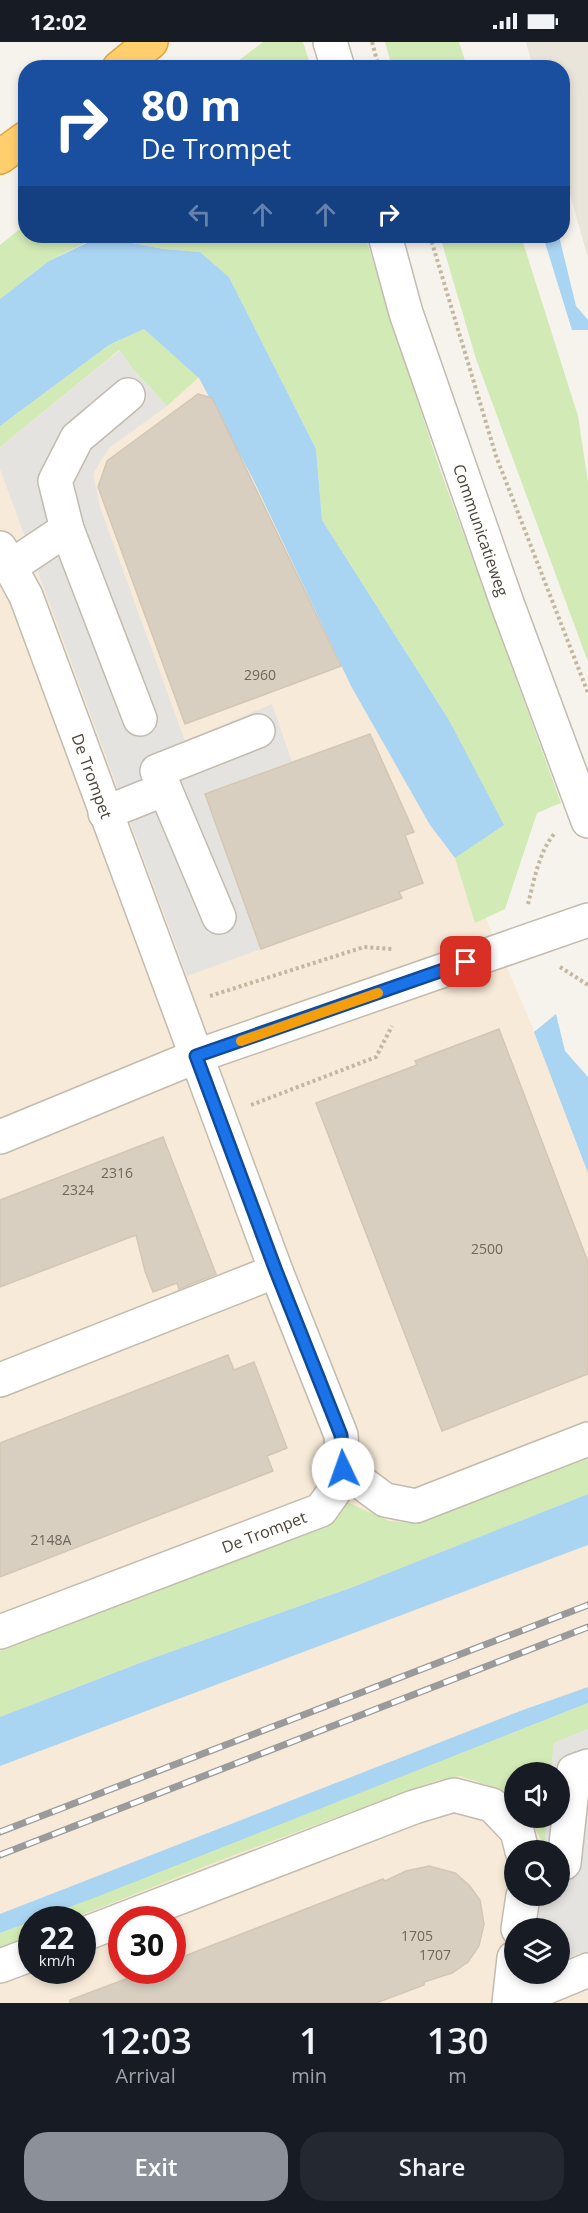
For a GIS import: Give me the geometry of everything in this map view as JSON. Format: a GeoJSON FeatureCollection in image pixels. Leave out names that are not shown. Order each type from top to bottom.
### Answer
{"type":"FeatureCollection","features":[{"type":"Feature","properties":{"kind":"highway"},"geometry":{"type":"LineString","coordinates":[[129,60],[151,42]]}},
{"type":"Feature","properties":{"kind":"highway"},"geometry":{"type":"LineString","coordinates":[[0,157],[18,144]]}},
{"type":"Feature","properties":{"kind":"street"},"geometry":{"type":"LineString","coordinates":[[330,42],[336,60]]}},
{"type":"Feature","properties":{"kind":"street","name":"Communicatieweg"},"geometry":{"type":"LineString","coordinates":[[387,243],[406,313],[503,592],[586,817]]}},
{"type":"Feature","properties":{"kind":"street"},"geometry":{"type":"LineString","coordinates":[[128,395],[77,438],[55,481],[67,529],[140,719]]}},
{"type":"Feature","properties":{"kind":"street"},"geometry":{"type":"LineString","coordinates":[[5,557],[67,529]]}},
{"type":"Feature","properties":{"kind":"street","name":"De Trompet"},"geometry":{"type":"LineString","coordinates":[[0,1632],[321,1510],[335,1490],[343,1469],[341,1435],[276,1271],[26,596],[5,557]]}},
{"type":"Feature","properties":{"kind":"street"},"geometry":{"type":"LineString","coordinates":[[219,917],[157,771],[258,731]]}},
{"type":"Feature","properties":{"kind":"street"},"geometry":{"type":"LineString","coordinates":[[105,813],[165,789]]}},
{"type":"Feature","properties":{"kind":"street"},"geometry":{"type":"LineString","coordinates":[[0,1137],[196,1056],[588,920]]}},
{"type":"Feature","properties":{"kind":"street"},"geometry":{"type":"LineString","coordinates":[[0,1380],[276,1271]]}},
{"type":"Feature","properties":{"kind":"street"},"geometry":{"type":"LineString","coordinates":[[343,1469],[385,1500],[416,1506],[588,1439]]}},
{"type":"Feature","properties":{"kind":"street"},"geometry":{"type":"LineString","coordinates":[[566,1840],[574,1771],[588,1766]]}},
{"type":"Feature","properties":{"kind":"street"},"geometry":{"type":"LineString","coordinates":[[96,1930],[414,1807],[454,1795],[492,1805],[517,1831],[519,1840]]}},
{"type":"Feature","properties":{"kind":"street"},"geometry":{"type":"LineString","coordinates":[[0,1966],[18,1959]]}},
{"type":"Feature","properties":{"kind":"street"},"geometry":{"type":"LineString","coordinates":[[570,1977],[588,1970]]}},
{"type":"Feature","properties":{"kind":"street"},"geometry":{"type":"LineString","coordinates":[[511,1984],[508,2003],[554,1984]]}},
{"type":"Feature","properties":{"kind":"path"},"geometry":{"type":"LineString","coordinates":[[372,42],[377,60]]}},
{"type":"Feature","properties":{"kind":"path"},"geometry":{"type":"LineString","coordinates":[[432,243],[496,456],[588,693]]}},
{"type":"Feature","properties":{"kind":"path"},"geometry":{"type":"LineString","coordinates":[[522,911],[527,905],[549,839],[560,826],[586,817]]}},
{"type":"Feature","properties":{"kind":"path"},"geometry":{"type":"LineString","coordinates":[[177,1006],[364,947],[394,950]]}},
{"type":"Feature","properties":{"kind":"path"},"geometry":{"type":"LineString","coordinates":[[554,963],[588,985]]}},
{"type":"Feature","properties":{"kind":"path"},"geometry":{"type":"LineString","coordinates":[[219,1118],[376,1057],[396,1018]]}},
{"type":"Feature","properties":{"kind":"shaded area"},"geometry":{"type":"Polygon","coordinates":[[[526,42],[588,42],[588,258],[570,195],[570,60],[531,60],[526,42]]]}},
{"type":"Feature","properties":{"kind":"shaded area"},"geometry":{"type":"Polygon","coordinates":[[[0,341],[254,379],[588,1156],[588,2003],[0,2003],[0,341]]]}},
{"type":"Feature","properties":{"kind":"shaded area"},"geometry":{"type":"Polygon","coordinates":[[[120,350],[133,369],[167,406],[109,448],[93,474],[100,507],[185,741],[272,704],[292,762],[205,795],[261,949],[187,976],[0,469],[0,447],[120,350]]]}},
{"type":"Feature","properties":{"kind":"shaded area"},"geometry":{"type":"Polygon","coordinates":[[[588,1729],[588,1973],[580,1953],[570,1956],[570,1918],[538,1918],[539,1906],[570,1906],[570,1840],[545,1840],[546,1828],[570,1828],[570,1762],[552,1762],[554,1743],[588,1729]]]}},
{"type":"Feature","properties":{"kind":"green space"},"geometry":{"type":"Polygon","coordinates":[[[263,42],[303,42],[309,60],[239,60],[263,42]]]}},
{"type":"Feature","properties":{"kind":"green space"},"geometry":{"type":"Polygon","coordinates":[[[385,42],[459,42],[465,60],[390,60],[385,42]]]}},
{"type":"Feature","properties":{"kind":"green space"},"geometry":{"type":"Polygon","coordinates":[[[18,231],[18,243],[85,243],[49,261],[0,299],[0,245],[18,231]]]}},
{"type":"Feature","properties":{"kind":"green space"},"geometry":{"type":"Polygon","coordinates":[[[132,243],[367,243],[437,461],[561,803],[537,813],[505,909],[475,923],[455,858],[503,825],[449,720],[322,520],[316,449],[229,277],[200,252],[132,243]]]}},
{"type":"Feature","properties":{"kind":"green space"},"geometry":{"type":"Polygon","coordinates":[[[442,243],[523,243],[578,416],[588,482],[588,662],[476,359],[442,243]]]}},
{"type":"Feature","properties":{"kind":"green space"},"geometry":{"type":"Polygon","coordinates":[[[144,329],[199,377],[167,406],[119,350],[0,447],[0,426],[109,345],[144,329]]]}},
{"type":"Feature","properties":{"kind":"green space"},"geometry":{"type":"Polygon","coordinates":[[[588,1454],[588,1494],[353,1587],[145,1661],[0,1717],[0,1651],[323,1526],[347,1502],[389,1521],[413,1523],[588,1454]]]}},
{"type":"Feature","properties":{"kind":"green space"},"geometry":{"type":"Polygon","coordinates":[[[588,1703],[588,1729],[554,1743],[552,1762],[504,1762],[504,1792],[460,1776],[435,1781],[234,1855],[96,1909],[96,1906],[71,1906],[588,1703]]]}},
{"type":"Feature","properties":{"kind":"green space"},"geometry":{"type":"Polygon","coordinates":[[[535,1828],[546,1828],[545,1840],[541,1840],[535,1828]]]}},
{"type":"Feature","properties":{"kind":"green space"},"geometry":{"type":"Polygon","coordinates":[[[18,1926],[18,1940],[0,1947],[0,1933],[18,1926]]]}},
{"type":"Feature","properties":{"kind":"water"},"geometry":{"type":"Polygon","coordinates":[[[87,243],[132,243],[200,252],[229,277],[316,449],[322,520],[449,720],[504,825],[455,858],[430,825],[351,686],[253,479],[199,378],[144,329],[109,345],[0,426],[0,299],[49,261],[87,243]]]}},
{"type":"Feature","properties":{"kind":"water"},"geometry":{"type":"Polygon","coordinates":[[[545,243],[561,243],[576,306],[588,320],[588,330],[572,330],[545,243]]]}},
{"type":"Feature","properties":{"kind":"water"},"geometry":{"type":"Polygon","coordinates":[[[556,1014],[565,1051],[588,1077],[588,1173],[534,1032],[556,1014]]]}},
{"type":"Feature","properties":{"kind":"water"},"geometry":{"type":"Polygon","coordinates":[[[588,1494],[588,1545],[0,1766],[0,1717],[145,1661],[353,1587],[588,1494]]]}},
{"type":"Feature","properties":{"kind":"water"},"geometry":{"type":"Polygon","coordinates":[[[588,1687],[588,1703],[91,1899],[72,1906],[21,1906],[523,1710],[588,1687]]]}},
{"type":"Feature","properties":{"kind":"water"},"geometry":{"type":"Polygon","coordinates":[[[18,1907],[18,1926],[0,1933],[0,1914],[18,1907]]]}},
{"type":"Feature","properties":{"kind":"building"},"geometry":{"type":"Polygon","coordinates":[[[198,394],[212,398],[341,666],[185,724],[98,487],[107,461],[198,394]]]}},
{"type":"Feature","properties":{"kind":"building"},"geometry":{"type":"Polygon","coordinates":[[[370,734],[414,832],[405,835],[423,883],[399,892],[402,898],[261,949],[205,794],[370,734]]]}},
{"type":"Feature","properties":{"kind":"building"},"geometry":{"type":"Polygon","coordinates":[[[499,1029],[588,1262],[588,1374],[442,1431],[316,1103],[417,1065],[415,1061],[499,1029]]]}},
{"type":"Feature","properties":{"kind":"building"},"geometry":{"type":"Polygon","coordinates":[[[163,1137],[216,1274],[179,1289],[177,1283],[153,1292],[136,1235],[0,1287],[0,1200],[163,1137]]]}},
{"type":"Feature","properties":{"kind":"building"},"geometry":{"type":"Polygon","coordinates":[[[228,1355],[234,1370],[254,1362],[287,1448],[267,1456],[273,1471],[0,1577],[0,1443],[228,1355]]]}},
{"type":"Feature","properties":{"kind":"building"},"geometry":{"type":"Polygon","coordinates":[[[429,1866],[455,1873],[469,1885],[480,1900],[484,1924],[479,1946],[468,1962],[452,1973],[424,1982],[424,1985],[376,2003],[70,2003],[70,2000],[112,1984],[186,1984],[186,1956],[383,1879],[385,1881],[406,1871],[429,1866]]]}},
{"type":"Feature","properties":{"kind":"railway"},"geometry":{"type":"LineString","coordinates":[[0,1832],[588,1605]]}},
{"type":"Feature","properties":{"kind":"railway"},"geometry":{"type":"LineString","coordinates":[[0,1855],[588,1627]]}},
{"type":"Feature","properties":{"kind":"slow traffic"},"geometry":{"type":"LineString","coordinates":[[241,1041],[378,993]]}},
{"type":"Feature","properties":{"kind":"route"},"geometry":{"type":"LineString","coordinates":[[343,1469],[341,1435],[276,1271],[196,1056],[466,962]]}}]}
